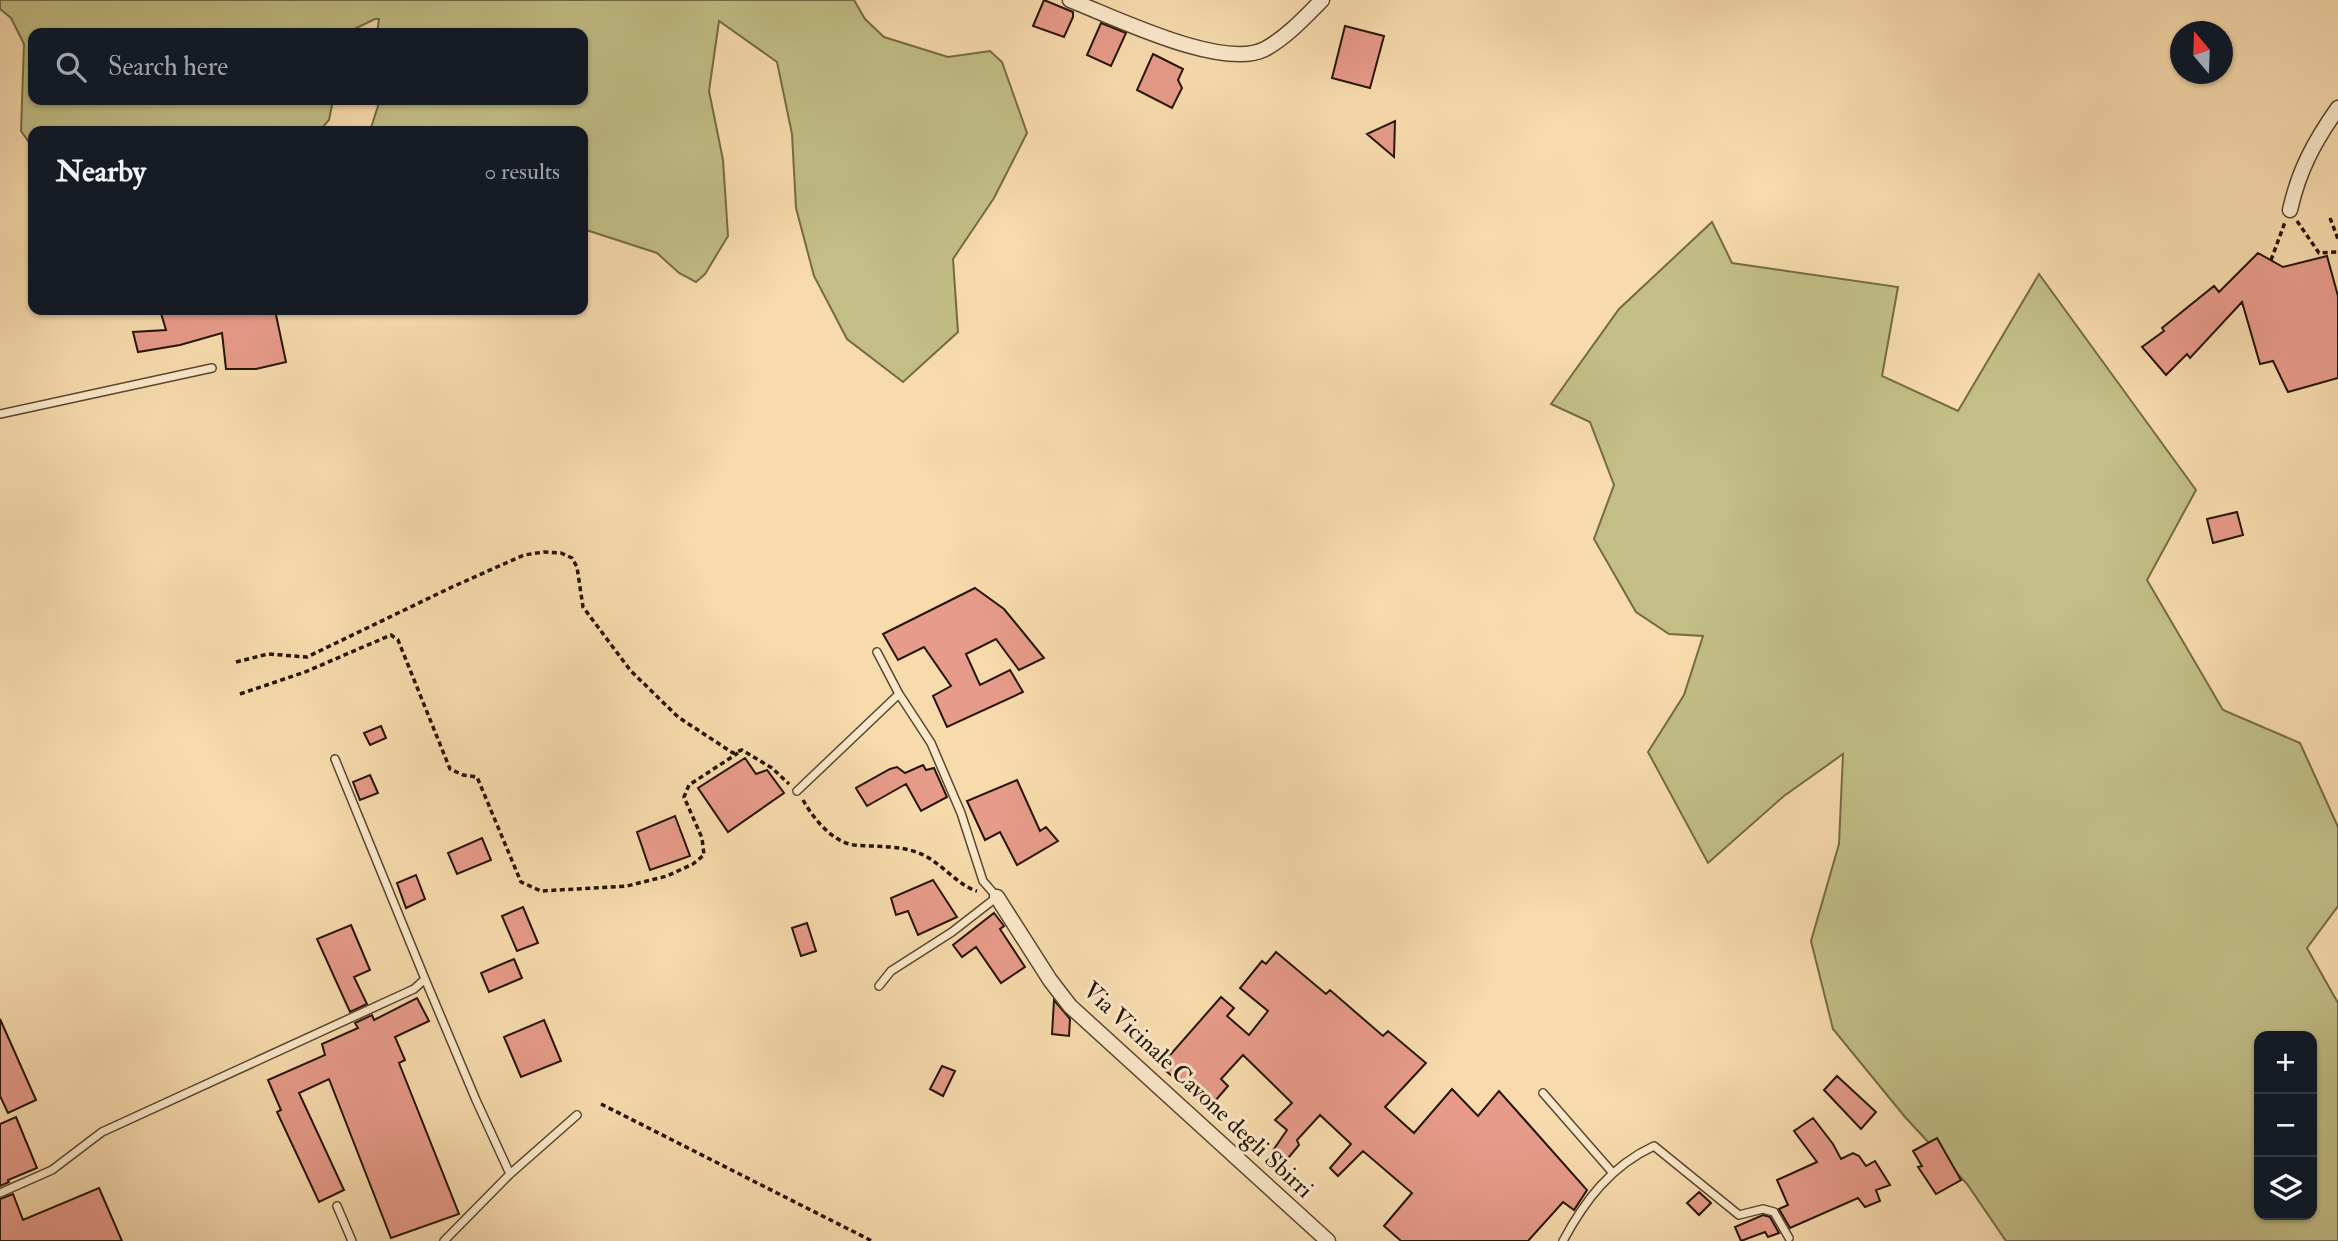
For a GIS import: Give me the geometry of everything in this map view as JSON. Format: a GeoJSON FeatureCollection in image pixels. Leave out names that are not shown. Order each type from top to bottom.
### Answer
{"type":"FeatureCollection","features":[{"type":"Feature","properties":{"kind":"street"},"geometry":{"type":"LineString","coordinates":[[1070,0],[1195,48],[1232,55],[1263,50],[1289,32],[1322,0]]}},
{"type":"Feature","properties":{"kind":"street"},"geometry":{"type":"LineString","coordinates":[[2290,210],[2294,192],[2314,143],[2338,108]]}},
{"type":"Feature","properties":{"kind":"street","name":"Via Vicinale Cavone degli Sbirri"},"geometry":{"type":"LineString","coordinates":[[997,897],[1050,980],[1070,1006],[1328,1241]]}},
{"type":"Feature","properties":{"kind":"lane"},"geometry":{"type":"LineString","coordinates":[[0,414],[212,368]]}},
{"type":"Feature","properties":{"kind":"lane"},"geometry":{"type":"LineString","coordinates":[[877,652],[898,694],[931,744],[961,813],[983,881],[997,897],[952,932],[891,971],[879,986]]}},
{"type":"Feature","properties":{"kind":"lane"},"geometry":{"type":"LineString","coordinates":[[797,791],[898,694]]}},
{"type":"Feature","properties":{"kind":"lane"},"geometry":{"type":"LineString","coordinates":[[335,759],[476,1100],[510,1174]]}},
{"type":"Feature","properties":{"kind":"lane"},"geometry":{"type":"LineString","coordinates":[[0,1193],[52,1170],[102,1132],[414,989],[425,979]]}},
{"type":"Feature","properties":{"kind":"lane"},"geometry":{"type":"LineString","coordinates":[[1543,1093],[1612,1172]]}},
{"type":"Feature","properties":{"kind":"lane"},"geometry":{"type":"LineString","coordinates":[[443,1241],[510,1174],[577,1115]]}},
{"type":"Feature","properties":{"kind":"lane"},"geometry":{"type":"LineString","coordinates":[[1563,1241],[1583,1207],[1612,1172],[1635,1155],[1654,1146],[1739,1214],[1763,1209],[1774,1212],[1789,1238]]}},
{"type":"Feature","properties":{"kind":"lane"},"geometry":{"type":"LineString","coordinates":[[337,1206],[352,1241]]}},
{"type":"Feature","properties":{"kind":"path"},"geometry":{"type":"LineString","coordinates":[[2290,210],[2319,253],[2338,253]]}},
{"type":"Feature","properties":{"kind":"path"},"geometry":{"type":"LineString","coordinates":[[2271,260],[2290,210]]}},
{"type":"Feature","properties":{"kind":"path"},"geometry":{"type":"LineString","coordinates":[[2330,218],[2338,239]]}},
{"type":"Feature","properties":{"kind":"path"},"geometry":{"type":"LineString","coordinates":[[236,662],[268,654],[307,657],[524,555],[561,553],[572,558],[577,566],[583,607],[630,670],[678,717],[733,753],[742,750],[772,768],[797,791],[811,816],[838,838],[852,845],[898,848],[919,853],[944,868],[970,890],[997,897]]}},
{"type":"Feature","properties":{"kind":"path"},"geometry":{"type":"LineString","coordinates":[[240,694],[305,672],[391,635],[398,640],[450,769],[477,777],[520,882],[541,891],[626,886],[667,876],[693,864],[704,855],[702,838],[684,796],[689,785],[742,750]]}},
{"type":"Feature","properties":{"kind":"path"},"geometry":{"type":"LineString","coordinates":[[601,1104],[873,1241]]}},
{"type":"Feature","properties":{"kind":"shaded area"},"geometry":{"type":"Polygon","coordinates":[[[0,0],[854,0],[865,19],[884,37],[948,57],[990,51],[1002,62],[1027,133],[994,198],[953,259],[958,332],[903,382],[847,339],[814,276],[796,208],[792,134],[777,62],[719,21],[709,91],[723,160],[728,236],[705,274],[696,282],[679,273],[657,253],[588,231],[588,126],[372,126],[378,105],[588,105],[588,28],[378,28],[379,19],[375,19],[356,28],[28,28],[28,105],[332,105],[329,120],[324,126],[28,126],[28,141],[21,131],[24,44],[11,18],[0,9],[0,0]]]}},
{"type":"Feature","properties":{"kind":"shaded area"},"geometry":{"type":"Polygon","coordinates":[[[1712,222],[1732,263],[1898,287],[1882,376],[1958,411],[2039,274],[2196,490],[2147,580],[2223,710],[2300,743],[2338,827],[2338,906],[2307,948],[2338,1003],[2338,1241],[2006,1241],[1967,1184],[1905,1117],[1833,1029],[1811,941],[1839,844],[1843,754],[1784,796],[1708,863],[1648,752],[1684,695],[1703,636],[1669,634],[1636,612],[1594,539],[1614,485],[1590,422],[1551,404],[1619,309],[1712,222]]]}},
{"type":"Feature","properties":{"kind":"building"},"geometry":{"type":"Polygon","coordinates":[[[1044,0],[1073,12],[1064,37],[1033,26],[1044,0]]]}},
{"type":"Feature","properties":{"kind":"building"},"geometry":{"type":"Polygon","coordinates":[[[1101,23],[1126,33],[1111,66],[1087,55],[1101,23]]]}},
{"type":"Feature","properties":{"kind":"building"},"geometry":{"type":"Polygon","coordinates":[[[1345,26],[1384,36],[1370,88],[1332,78],[1345,26]]]}},
{"type":"Feature","properties":{"kind":"building"},"geometry":{"type":"Polygon","coordinates":[[[1153,54],[1183,69],[1178,80],[1182,88],[1172,108],[1137,90],[1153,54]]]}},
{"type":"Feature","properties":{"kind":"building"},"geometry":{"type":"Polygon","coordinates":[[[1395,121],[1394,157],[1367,134],[1395,121]]]}},
{"type":"Feature","properties":{"kind":"building"},"geometry":{"type":"Polygon","coordinates":[[[2258,253],[2283,267],[2327,256],[2338,296],[2338,378],[2288,392],[2273,361],[2260,364],[2242,302],[2190,358],[2187,354],[2166,375],[2142,347],[2214,286],[2219,292],[2258,253]]]}},
{"type":"Feature","properties":{"kind":"building"},"geometry":{"type":"Polygon","coordinates":[[[162,315],[276,315],[286,362],[256,369],[226,369],[222,333],[180,345],[138,352],[133,332],[166,330],[162,315]]]}},
{"type":"Feature","properties":{"kind":"building"},"geometry":{"type":"Polygon","coordinates":[[[2237,512],[2243,535],[2213,543],[2207,519],[2237,512]]]}},
{"type":"Feature","properties":{"kind":"building"},"geometry":{"type":"Polygon","coordinates":[[[975,588],[1004,609],[1044,658],[1019,670],[996,639],[966,654],[980,685],[1010,670],[1023,692],[947,727],[933,696],[951,686],[924,647],[898,660],[883,634],[975,588]]]}},
{"type":"Feature","properties":{"kind":"building"},"geometry":{"type":"Polygon","coordinates":[[[381,726],[386,738],[370,745],[364,733],[381,726]]]}},
{"type":"Feature","properties":{"kind":"building"},"geometry":{"type":"Polygon","coordinates":[[[745,758],[756,774],[767,770],[784,793],[728,832],[698,788],[745,758]]]}},
{"type":"Feature","properties":{"kind":"building"},"geometry":{"type":"Polygon","coordinates":[[[923,765],[926,770],[934,768],[947,797],[921,811],[906,784],[867,806],[856,788],[890,769],[897,767],[905,773],[923,765]]]}},
{"type":"Feature","properties":{"kind":"building"},"geometry":{"type":"Polygon","coordinates":[[[370,775],[378,793],[360,800],[353,782],[370,775]]]}},
{"type":"Feature","properties":{"kind":"building"},"geometry":{"type":"Polygon","coordinates":[[[1017,780],[1040,831],[1046,827],[1058,841],[1017,865],[1000,832],[985,840],[967,801],[1017,780]]]}},
{"type":"Feature","properties":{"kind":"building"},"geometry":{"type":"Polygon","coordinates":[[[675,816],[690,856],[650,870],[637,832],[675,816]]]}},
{"type":"Feature","properties":{"kind":"building"},"geometry":{"type":"Polygon","coordinates":[[[482,838],[491,860],[457,874],[448,853],[482,838]]]}},
{"type":"Feature","properties":{"kind":"building"},"geometry":{"type":"Polygon","coordinates":[[[416,875],[425,899],[406,908],[397,883],[416,875]]]}},
{"type":"Feature","properties":{"kind":"building"},"geometry":{"type":"Polygon","coordinates":[[[933,880],[957,917],[918,935],[908,911],[896,915],[891,898],[933,880]]]}},
{"type":"Feature","properties":{"kind":"building"},"geometry":{"type":"Polygon","coordinates":[[[523,907],[538,943],[517,951],[502,916],[523,907]]]}},
{"type":"Feature","properties":{"kind":"building"},"geometry":{"type":"Polygon","coordinates":[[[994,913],[1004,926],[1000,929],[1025,967],[1001,983],[976,947],[962,957],[953,945],[994,913]]]}},
{"type":"Feature","properties":{"kind":"building"},"geometry":{"type":"Polygon","coordinates":[[[807,923],[816,951],[801,956],[792,928],[807,923]]]}},
{"type":"Feature","properties":{"kind":"building"},"geometry":{"type":"Polygon","coordinates":[[[351,925],[370,970],[354,977],[367,1004],[350,1012],[317,939],[351,925]]]}},
{"type":"Feature","properties":{"kind":"building"},"geometry":{"type":"Polygon","coordinates":[[[1276,952],[1326,994],[1330,990],[1383,1036],[1388,1031],[1426,1063],[1385,1107],[1414,1133],[1452,1089],[1478,1116],[1499,1091],[1587,1190],[1574,1210],[1563,1202],[1528,1241],[1401,1241],[1384,1226],[1412,1193],[1363,1151],[1338,1176],[1330,1168],[1351,1144],[1320,1115],[1297,1140],[1299,1145],[1279,1169],[1267,1159],[1287,1130],[1275,1120],[1292,1103],[1243,1055],[1221,1079],[1228,1086],[1209,1108],[1159,1065],[1221,997],[1234,1008],[1227,1016],[1249,1035],[1268,1011],[1240,988],[1262,961],[1266,964],[1276,952]]]}},
{"type":"Feature","properties":{"kind":"building"},"geometry":{"type":"Polygon","coordinates":[[[514,959],[522,978],[489,992],[481,973],[514,959]]]}},
{"type":"Feature","properties":{"kind":"building"},"geometry":{"type":"Polygon","coordinates":[[[417,998],[429,1021],[395,1037],[405,1060],[399,1063],[459,1214],[391,1238],[329,1079],[299,1093],[344,1190],[319,1202],[277,1112],[281,1110],[268,1080],[325,1055],[322,1044],[358,1028],[355,1023],[372,1015],[374,1020],[417,998]]]}},
{"type":"Feature","properties":{"kind":"building"},"geometry":{"type":"Polygon","coordinates":[[[1054,1000],[1070,1019],[1069,1036],[1052,1034],[1054,1000]]]}},
{"type":"Feature","properties":{"kind":"building"},"geometry":{"type":"Polygon","coordinates":[[[0,1019],[36,1100],[8,1113],[0,1096],[0,1019]]]}},
{"type":"Feature","properties":{"kind":"building"},"geometry":{"type":"Polygon","coordinates":[[[544,1020],[561,1061],[521,1077],[504,1037],[544,1020]]]}},
{"type":"Feature","properties":{"kind":"building"},"geometry":{"type":"Polygon","coordinates":[[[942,1066],[955,1071],[943,1096],[930,1089],[942,1066]]]}},
{"type":"Feature","properties":{"kind":"building"},"geometry":{"type":"Polygon","coordinates":[[[1837,1076],[1876,1112],[1861,1129],[1824,1090],[1837,1076]]]}},
{"type":"Feature","properties":{"kind":"building"},"geometry":{"type":"Polygon","coordinates":[[[16,1117],[37,1168],[0,1186],[0,1124],[16,1117]]]}},
{"type":"Feature","properties":{"kind":"building"},"geometry":{"type":"Polygon","coordinates":[[[1813,1118],[1841,1159],[1853,1153],[1859,1156],[1866,1166],[1875,1161],[1890,1185],[1876,1190],[1880,1201],[1865,1207],[1858,1198],[1790,1228],[1779,1209],[1788,1205],[1777,1180],[1817,1162],[1794,1131],[1813,1118]]]}},
{"type":"Feature","properties":{"kind":"building"},"geometry":{"type":"Polygon","coordinates":[[[1937,1138],[1961,1180],[1936,1194],[1918,1167],[1922,1166],[1913,1151],[1937,1138]]]}},
{"type":"Feature","properties":{"kind":"building"},"geometry":{"type":"Polygon","coordinates":[[[99,1188],[122,1241],[0,1241],[0,1199],[13,1194],[23,1220],[99,1188]]]}},
{"type":"Feature","properties":{"kind":"building"},"geometry":{"type":"Polygon","coordinates":[[[1699,1192],[1711,1203],[1699,1215],[1687,1203],[1699,1192]]]}},
{"type":"Feature","properties":{"kind":"building"},"geometry":{"type":"Polygon","coordinates":[[[1763,1215],[1770,1217],[1779,1233],[1768,1237],[1765,1232],[1741,1241],[1735,1227],[1763,1215]]]}}]}
